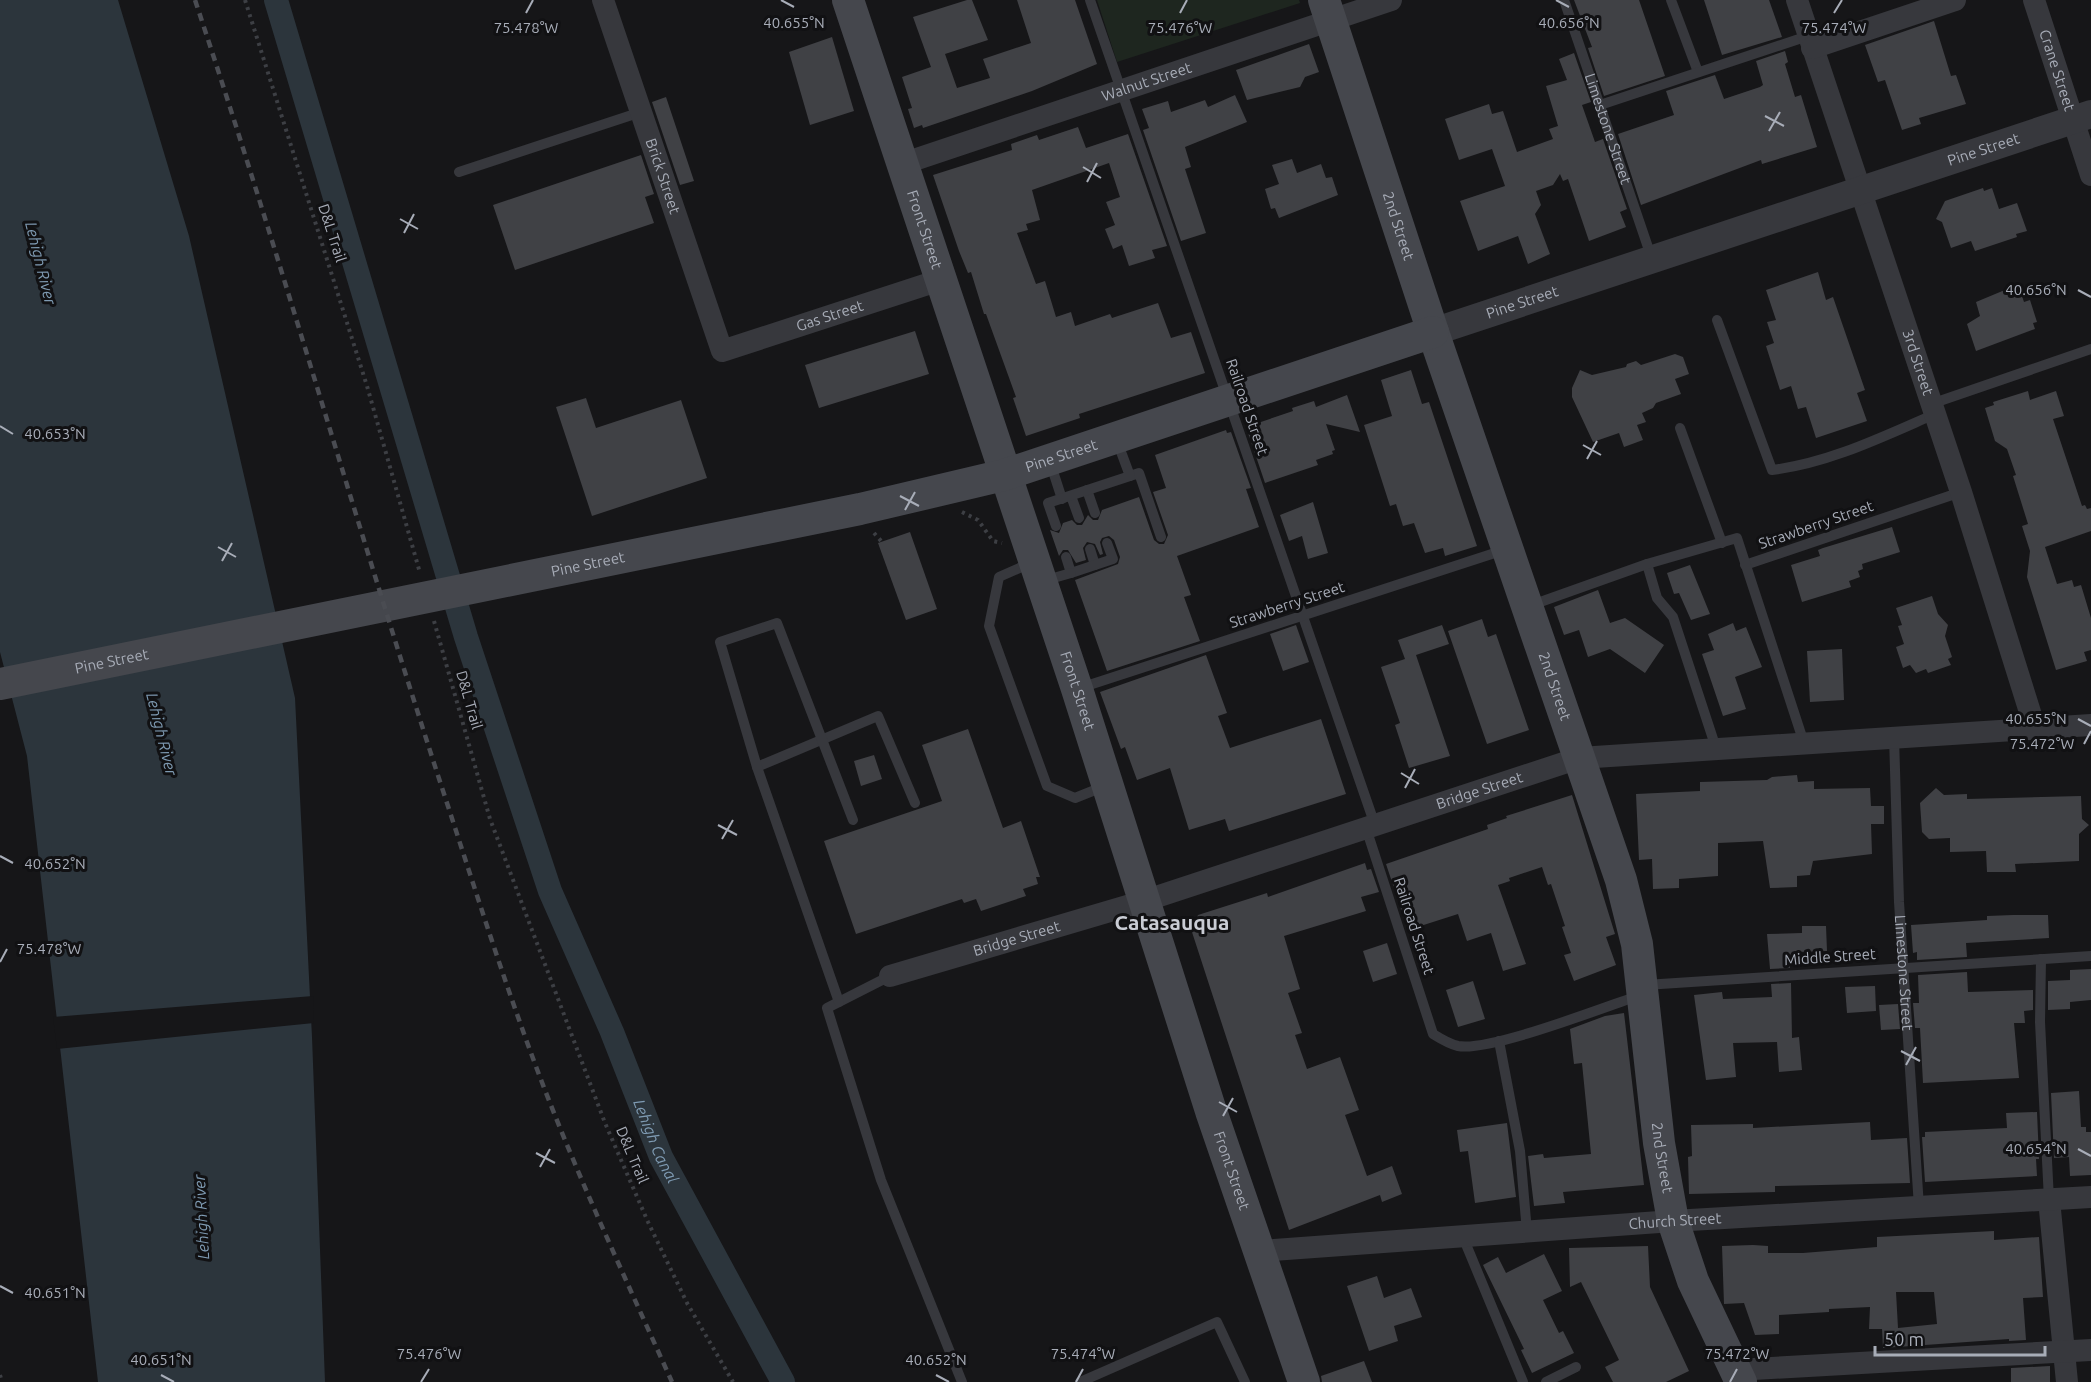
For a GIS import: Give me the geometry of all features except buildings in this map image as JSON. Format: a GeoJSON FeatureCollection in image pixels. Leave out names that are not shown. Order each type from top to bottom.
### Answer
{"type":"FeatureCollection","features":[{"type":"Feature","properties":{"kind":"main road","name":"Front Street"},"geometry":{"type":"LineString","coordinates":[[848,0],[1004,475],[1077,688],[1211,1111],[1304,1382]]}},
{"type":"Feature","properties":{"kind":"main road","name":"2nd Street"},"geometry":{"type":"LineString","coordinates":[[1328,10],[1433,332],[1621,880],[1637,944],[1659,1143],[1673,1221],[1693,1281],[1738,1376]]}},
{"type":"Feature","properties":{"kind":"main road","name":"Pine Street"},"geometry":{"type":"LineString","coordinates":[[0,684],[860,509],[1004,475],[1433,332]]}},
{"type":"Feature","properties":{"kind":"street","name":"Brick Street"},"geometry":{"type":"LineString","coordinates":[[603,0],[722,351]]}},
{"type":"Feature","properties":{"kind":"street","name":"Walnut Street"},"geometry":{"type":"LineString","coordinates":[[902,164],[1121,91],[1328,10],[1391,0]]}},
{"type":"Feature","properties":{"kind":"street","name":"3rd Street"},"geometry":{"type":"LineString","coordinates":[[1797,0],[1961,492],[2035,728]]}},
{"type":"Feature","properties":{"kind":"street"},"geometry":{"type":"LineString","coordinates":[[1810,42],[1955,0]]}},
{"type":"Feature","properties":{"kind":"street","name":"Crane Street"},"geometry":{"type":"LineString","coordinates":[[2034,0],[2082,116],[2091,175]]}},
{"type":"Feature","properties":{"kind":"street","name":"Pine Street"},"geometry":{"type":"LineString","coordinates":[[1433,332],[2082,116]]}},
{"type":"Feature","properties":{"kind":"street","name":"Gas Street"},"geometry":{"type":"LineString","coordinates":[[722,351],[940,280]]}},
{"type":"Feature","properties":{"kind":"street","name":"Bridge Street"},"geometry":{"type":"LineString","coordinates":[[890,976],[1144,901],[1579,758],[2091,724]]}},
{"type":"Feature","properties":{"kind":"street","name":"Church Street"},"geometry":{"type":"LineString","coordinates":[[1259,1251],[1673,1221],[2091,1197]]}},
{"type":"Feature","properties":{"kind":"street"},"geometry":{"type":"LineString","coordinates":[[2049,1200],[2067,1382]]}},
{"type":"Feature","properties":{"kind":"street"},"geometry":{"type":"LineString","coordinates":[[1738,1376],[2091,1350]]}},
{"type":"Feature","properties":{"kind":"lane","name":"Railroad Street"},"geometry":{"type":"LineString","coordinates":[[1090,0],[1303,615],[1433,1034]]}},
{"type":"Feature","properties":{"kind":"lane","name":"Limestone Street"},"geometry":{"type":"LineString","coordinates":[[1564,0],[1652,259]]}},
{"type":"Feature","properties":{"kind":"lane"},"geometry":{"type":"LineString","coordinates":[[1671,0],[1698,72]]}},
{"type":"Feature","properties":{"kind":"lane"},"geometry":{"type":"LineString","coordinates":[[1600,105],[1698,72],[1810,42]]}},
{"type":"Feature","properties":{"kind":"lane"},"geometry":{"type":"LineString","coordinates":[[459,172],[641,112]]}},
{"type":"Feature","properties":{"kind":"lane"},"geometry":{"type":"LineString","coordinates":[[1717,320],[1772,470],[1804,466],[1880,438],[1933,409],[2091,349]]}},
{"type":"Feature","properties":{"kind":"lane"},"geometry":{"type":"LineString","coordinates":[[1527,607],[1647,564],[1722,543],[1680,428]]}},
{"type":"Feature","properties":{"kind":"lane"},"geometry":{"type":"LineString","coordinates":[[1116,438],[1130,476]]}},
{"type":"Feature","properties":{"kind":"lane"},"geometry":{"type":"LineString","coordinates":[[1049,460],[1066,497],[1079,518]]}},
{"type":"Feature","properties":{"kind":"lane"},"geometry":{"type":"LineString","coordinates":[[1056,526],[1048,503],[1139,473],[1161,537]]}},
{"type":"Feature","properties":{"kind":"lane"},"geometry":{"type":"LineString","coordinates":[[1087,490],[1095,513]]}},
{"type":"Feature","properties":{"kind":"lane","name":"Strawberry Street"},"geometry":{"type":"LineString","coordinates":[[1722,543],[1737,538],[1745,565],[1961,492]]}},
{"type":"Feature","properties":{"kind":"lane"},"geometry":{"type":"LineString","coordinates":[[1107,543],[1113,559],[1071,573],[1037,572],[999,577],[989,626],[1047,786],[1075,798],[1107,785]]}},
{"type":"Feature","properties":{"kind":"lane"},"geometry":{"type":"LineString","coordinates":[[1090,549],[1095,565]]}},
{"type":"Feature","properties":{"kind":"lane","name":"Strawberry Street"},"geometry":{"type":"LineString","coordinates":[[1077,688],[1507,549]]}},
{"type":"Feature","properties":{"kind":"lane"},"geometry":{"type":"LineString","coordinates":[[1066,557],[1071,573]]}},
{"type":"Feature","properties":{"kind":"lane"},"geometry":{"type":"LineString","coordinates":[[1647,564],[1657,597],[1673,617],[1716,748]]}},
{"type":"Feature","properties":{"kind":"lane"},"geometry":{"type":"LineString","coordinates":[[1745,565],[1804,743]]}},
{"type":"Feature","properties":{"kind":"lane"},"geometry":{"type":"LineString","coordinates":[[839,1002],[756,767],[720,642],[777,623],[853,820]]}},
{"type":"Feature","properties":{"kind":"lane"},"geometry":{"type":"LineString","coordinates":[[756,767],[878,716],[915,803]]}},
{"type":"Feature","properties":{"kind":"lane","name":"Limestone Street"},"geometry":{"type":"LineString","coordinates":[[1894,737],[1904,967],[1919,1207]]}},
{"type":"Feature","properties":{"kind":"lane","name":"Middle Street"},"geometry":{"type":"LineString","coordinates":[[1433,1034],[1460,1046],[1500,1041],[1643,990],[1904,967],[2091,956]]}},
{"type":"Feature","properties":{"kind":"lane"},"geometry":{"type":"LineString","coordinates":[[2042,959],[2040,1022],[2049,1200]]}},
{"type":"Feature","properties":{"kind":"lane"},"geometry":{"type":"LineString","coordinates":[[890,976],[827,1008],[881,1180],[962,1382]]}},
{"type":"Feature","properties":{"kind":"lane"},"geometry":{"type":"LineString","coordinates":[[1500,1041],[1520,1151],[1527,1232]]}},
{"type":"Feature","properties":{"kind":"lane"},"geometry":{"type":"LineString","coordinates":[[1463,1237],[1523,1382]]}},
{"type":"Feature","properties":{"kind":"lane"},"geometry":{"type":"LineString","coordinates":[[1080,1382],[1217,1322],[1245,1382]]}},
{"type":"Feature","properties":{"kind":"lane"},"geometry":{"type":"LineString","coordinates":[[1546,1382],[1576,1367]]}},
{"type":"Feature","properties":{"kind":"path","name":"D&L Trail"},"geometry":{"type":"LineString","coordinates":[[245,0],[368,386],[422,580]]}},
{"type":"Feature","properties":{"kind":"path","name":"D&L Trail"},"geometry":{"type":"LineString","coordinates":[[432,614],[490,819],[605,1123],[648,1222],[687,1303],[733,1382]]}},
{"type":"Feature","properties":{"kind":"path"},"geometry":{"type":"LineString","coordinates":[[0,1375],[2,1382]]}},
{"type":"Feature","properties":{"kind":"shaded area"},"geometry":{"type":"Polygon","coordinates":[[[1097,0],[1299,0],[1300,3],[1117,62],[1097,0]]]}},
{"type":"Feature","properties":{"kind":"water","name":"Lehigh River"},"geometry":{"type":"Polygon","coordinates":[[[0,0],[118,0],[189,236],[295,698],[312,1037],[325,1382],[98,1382],[27,756],[0,652],[0,0]]]}},
{"type":"Feature","properties":{"kind":"pier"},"geometry":{"type":"Polygon","coordinates":[[[313,996],[314,1023],[57,1049],[53,1017],[313,996]]]}},
{"type":"Feature","properties":{"kind":"waterway","name":"Lehigh Canal"},"geometry":{"type":"LineString","coordinates":[[276,0],[466,637],[550,891],[612,1032],[661,1157],[783,1382]]}},
{"type":"Feature","properties":{"kind":"railway"},"geometry":{"type":"LineString","coordinates":[[195,0],[414,700],[505,979],[573,1160],[672,1382]]}},
{"type":"Feature","properties":{"kind":"district","name":"Catasauqua"},"geometry":{"type":"Point","coordinates":[1172,923]}}]}
